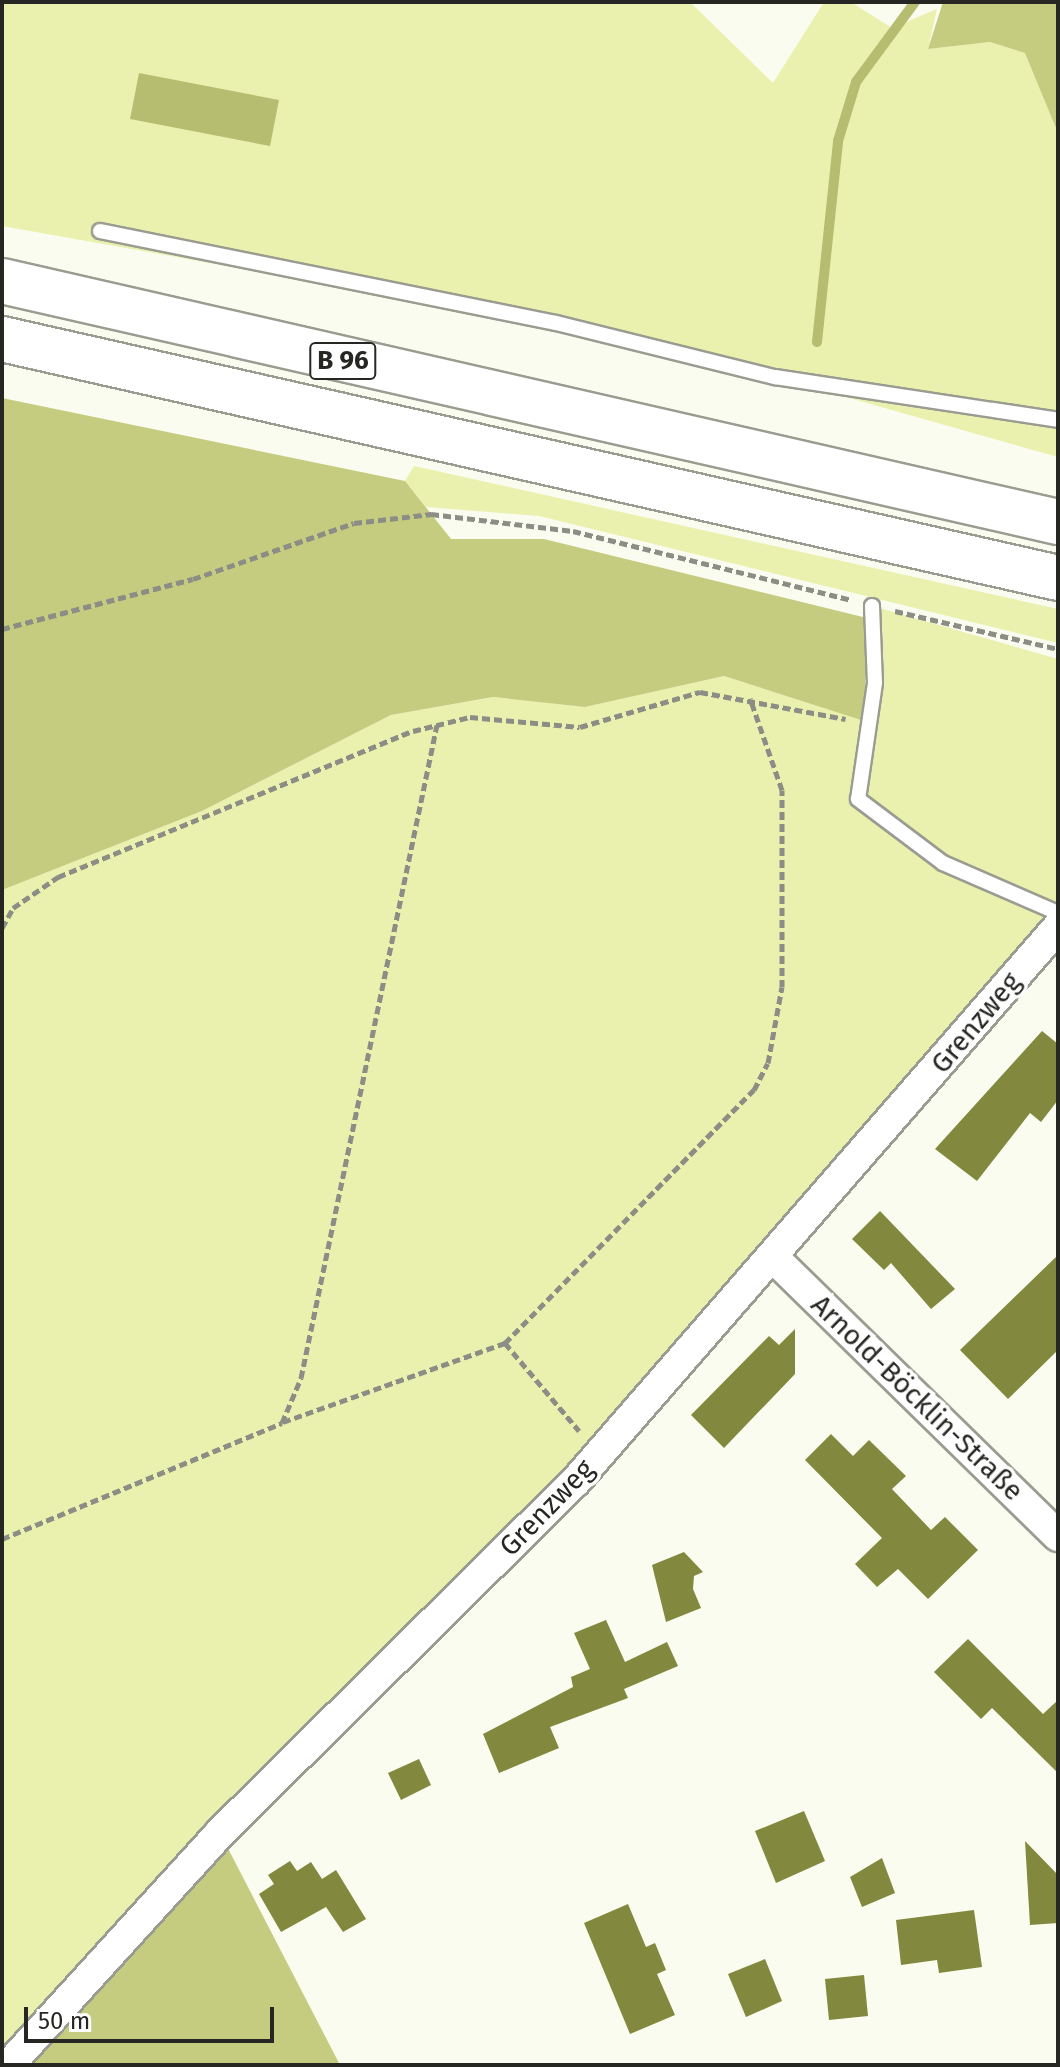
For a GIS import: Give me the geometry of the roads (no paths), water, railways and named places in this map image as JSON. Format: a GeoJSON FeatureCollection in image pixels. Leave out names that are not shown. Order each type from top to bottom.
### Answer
{"type":"FeatureCollection","features":[{"type":"Feature","properties":{"kind":"highway","name":"B 96"},"geometry":{"type":"LineString","coordinates":[[2,281],[1058,522]]}},
{"type":"Feature","properties":{"kind":"highway","name":"B 96"},"geometry":{"type":"LineString","coordinates":[[2,339],[1058,578]]}},
{"type":"Feature","properties":{"kind":"street","name":"Grenzweg"},"geometry":{"type":"LineString","coordinates":[[9,2065],[220,1833],[608,1446],[775,1259],[1058,927]]}},
{"type":"Feature","properties":{"kind":"street","name":"Arnold-Böcklin-Straße"},"geometry":{"type":"LineString","coordinates":[[775,1259],[1058,1536]]}},
{"type":"Feature","properties":{"kind":"lane"},"geometry":{"type":"LineString","coordinates":[[100,231],[556,323],[775,377],[1058,420]]}},
{"type":"Feature","properties":{"kind":"lane"},"geometry":{"type":"LineString","coordinates":[[872,606],[875,683],[858,799],[943,863],[1058,913]]}},
{"type":"Feature","properties":{"kind":"waterway"},"geometry":{"type":"LineString","coordinates":[[817,342],[838,141],[856,82],[915,2]]}}]}
